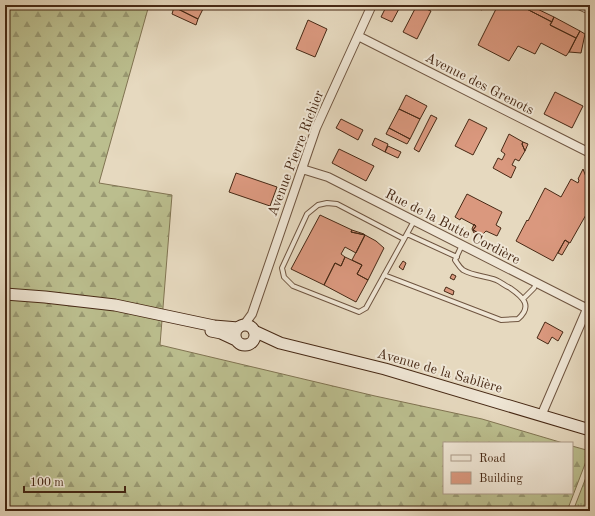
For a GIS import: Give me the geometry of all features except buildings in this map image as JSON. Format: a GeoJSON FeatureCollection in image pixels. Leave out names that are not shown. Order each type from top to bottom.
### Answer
{"type":"FeatureCollection","features":[{"type":"Feature","properties":{"kind":"main road"},"geometry":{"type":"LineString","coordinates":[[5,294],[45,296],[115,305],[218,327],[248,331]]}},
{"type":"Feature","properties":{"kind":"main road"},"geometry":{"type":"LineString","coordinates":[[5,301],[68,305],[126,313],[213,331],[236,340],[238,343],[243,345],[246,345],[248,331]]}},
{"type":"Feature","properties":{"kind":"main road"},"geometry":{"type":"LineString","coordinates":[[236,340],[235,334],[248,331]]}},
{"type":"Feature","properties":{"kind":"main road","name":"Avenue de la Sablière"},"geometry":{"type":"LineString","coordinates":[[248,331],[280,343],[385,369],[590,430]]}},
{"type":"Feature","properties":{"kind":"street","name":"Avenue Pierre Richier"},"geometry":{"type":"LineString","coordinates":[[248,331],[252,314],[316,128],[372,5]]}},
{"type":"Feature","properties":{"kind":"street"},"geometry":{"type":"LineString","coordinates":[[579,5],[590,10]]}},
{"type":"Feature","properties":{"kind":"street","name":"Avenue des Grenots"},"geometry":{"type":"LineString","coordinates":[[358,36],[590,153]]}},
{"type":"Feature","properties":{"kind":"street","name":"Rue de la Butte Cordière"},"geometry":{"type":"LineString","coordinates":[[302,169],[328,177],[536,283],[589,307]]}},
{"type":"Feature","properties":{"kind":"street"},"geometry":{"type":"LineString","coordinates":[[541,416],[589,307]]}},
{"type":"Feature","properties":{"kind":"lane"},"geometry":{"type":"LineString","coordinates":[[404,239],[337,204],[327,203],[318,205],[307,214],[282,268],[284,277],[293,286],[359,312],[366,308],[414,221]]}},
{"type":"Feature","properties":{"kind":"lane"},"geometry":{"type":"LineString","coordinates":[[407,234],[456,257]]}},
{"type":"Feature","properties":{"kind":"lane"},"geometry":{"type":"LineString","coordinates":[[384,275],[501,320],[518,320],[523,315],[525,301],[520,295],[497,281],[465,271],[459,267],[455,260],[462,245]]}},
{"type":"Feature","properties":{"kind":"lane"},"geometry":{"type":"LineString","coordinates":[[523,299],[534,288],[536,283]]}},
{"type":"Feature","properties":{"kind":"green space"},"geometry":{"type":"Polygon","coordinates":[[[5,5],[149,5],[99,183],[172,195],[160,345],[375,396],[482,419],[560,442],[443,442],[443,494],[573,494],[573,446],[590,451],[567,511],[5,511],[5,5]]]}},
{"type":"Feature","properties":{"kind":"green space"},"geometry":{"type":"Polygon","coordinates":[[[590,467],[590,511],[573,511],[590,467]]]}}]}
